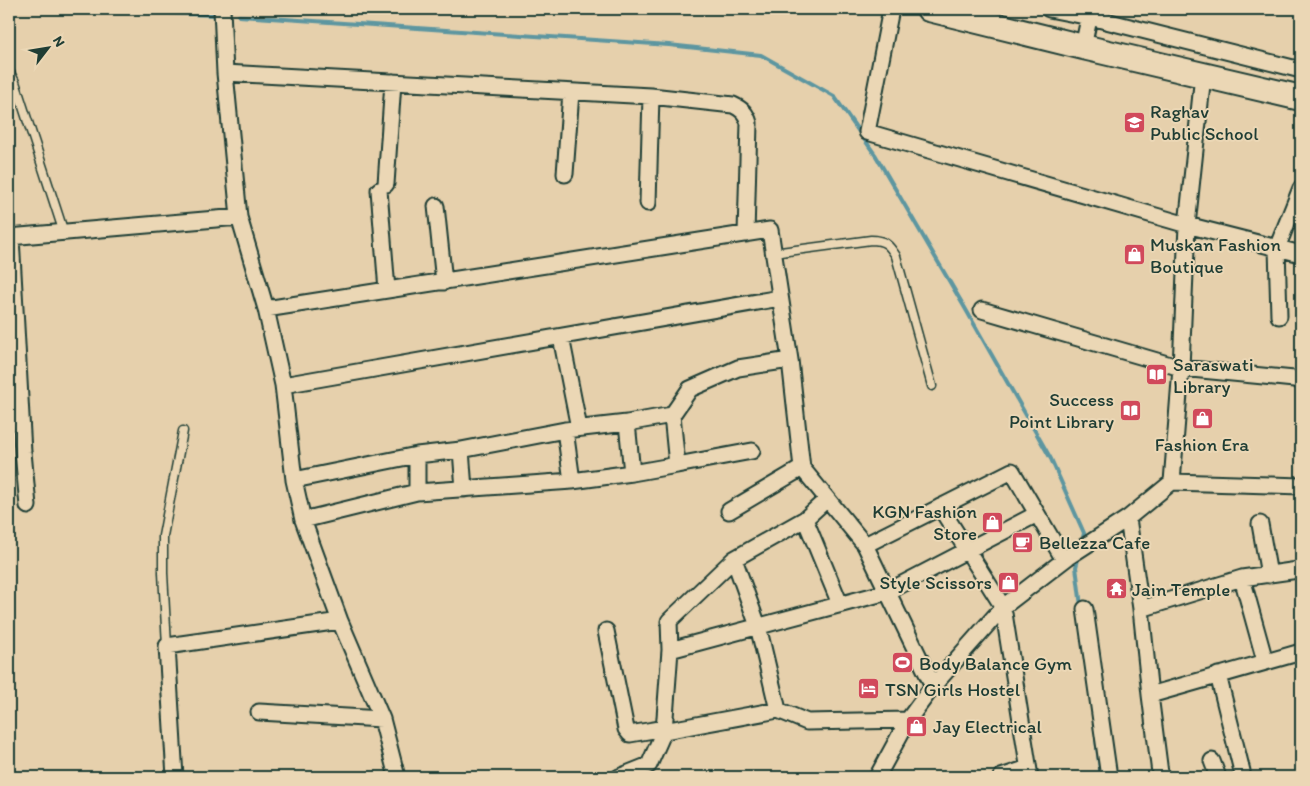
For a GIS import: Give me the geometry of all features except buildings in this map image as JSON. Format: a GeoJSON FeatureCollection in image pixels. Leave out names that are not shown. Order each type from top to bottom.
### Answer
{"type":"FeatureCollection","features":[{"type":"Feature","properties":{"kind":"main road"},"geometry":{"type":"LineString","coordinates":[[929,9],[1301,98]]}},
{"type":"Feature","properties":{"kind":"street"},"geometry":{"type":"LineString","coordinates":[[222,9],[225,73],[239,217],[266,310],[283,385],[294,480],[303,520],[340,621],[382,719],[397,777]]}},
{"type":"Feature","properties":{"kind":"street"},"geometry":{"type":"LineString","coordinates":[[892,9],[867,132],[1187,225],[1301,254]]}},
{"type":"Feature","properties":{"kind":"street"},"geometry":{"type":"LineString","coordinates":[[1049,9],[1090,13],[1301,70]]}},
{"type":"Feature","properties":{"kind":"street"},"geometry":{"type":"LineString","coordinates":[[1083,47],[1090,13]]}},
{"type":"Feature","properties":{"kind":"street"},"geometry":{"type":"LineString","coordinates":[[225,73],[651,96],[733,105],[742,109],[749,123],[746,234]]}},
{"type":"Feature","properties":{"kind":"street"},"geometry":{"type":"LineString","coordinates":[[1172,482],[1181,368],[1187,225],[1203,75]]}},
{"type":"Feature","properties":{"kind":"street"},"geometry":{"type":"LineString","coordinates":[[387,290],[383,187],[393,82]]}},
{"type":"Feature","properties":{"kind":"street"},"geometry":{"type":"LineString","coordinates":[[565,174],[571,92]]}},
{"type":"Feature","properties":{"kind":"street"},"geometry":{"type":"LineString","coordinates":[[648,203],[651,96]]}},
{"type":"Feature","properties":{"kind":"street"},"geometry":{"type":"LineString","coordinates":[[1279,316],[1277,248],[1301,188]]}},
{"type":"Feature","properties":{"kind":"street"},"geometry":{"type":"LineString","coordinates":[[436,206],[444,282]]}},
{"type":"Feature","properties":{"kind":"street"},"geometry":{"type":"LineString","coordinates":[[28,506],[16,453],[10,237],[239,217]]}},
{"type":"Feature","properties":{"kind":"street"},"geometry":{"type":"LineString","coordinates":[[266,310],[770,230],[790,360],[802,468],[864,545],[933,686]]}},
{"type":"Feature","properties":{"kind":"street"},"geometry":{"type":"LineString","coordinates":[[283,385],[780,298]]}},
{"type":"Feature","properties":{"kind":"street"},"geometry":{"type":"LineString","coordinates":[[982,310],[1181,368],[1301,381]]}},
{"type":"Feature","properties":{"kind":"street"},"geometry":{"type":"LineString","coordinates":[[562,337],[572,429],[572,481]]}},
{"type":"Feature","properties":{"kind":"street"},"geometry":{"type":"LineString","coordinates":[[677,465],[672,416],[690,389],[738,368],[790,360]]}},
{"type":"Feature","properties":{"kind":"street"},"geometry":{"type":"LineString","coordinates":[[294,480],[417,454],[461,450],[572,429],[672,416]]}},
{"type":"Feature","properties":{"kind":"street"},"geometry":{"type":"LineString","coordinates":[[627,423],[632,473]]}},
{"type":"Feature","properties":{"kind":"street"},"geometry":{"type":"LineString","coordinates":[[461,450],[464,488]]}},
{"type":"Feature","properties":{"kind":"street"},"geometry":{"type":"LineString","coordinates":[[303,520],[418,492],[572,481],[632,473],[752,451]]}},
{"type":"Feature","properties":{"kind":"street"},"geometry":{"type":"LineString","coordinates":[[417,454],[418,492]]}},
{"type":"Feature","properties":{"kind":"street"},"geometry":{"type":"LineString","coordinates":[[729,512],[802,468]]}},
{"type":"Feature","properties":{"kind":"street"},"geometry":{"type":"LineString","coordinates":[[864,545],[1012,472],[1066,559]]}},
{"type":"Feature","properties":{"kind":"street"},"geometry":{"type":"LineString","coordinates":[[877,777],[908,720],[933,686],[1003,606],[1066,559],[1128,518],[1172,482],[1301,486]]}},
{"type":"Feature","properties":{"kind":"street"},"geometry":{"type":"LineString","coordinates":[[622,777],[649,765],[665,729],[670,650],[669,621],[734,559],[805,519],[827,499]]}},
{"type":"Feature","properties":{"kind":"street"},"geometry":{"type":"LineString","coordinates":[[940,507],[1003,606],[1029,773],[1001,777]]}},
{"type":"Feature","properties":{"kind":"street"},"geometry":{"type":"LineString","coordinates":[[670,650],[887,592],[1037,514]]}},
{"type":"Feature","properties":{"kind":"street"},"geometry":{"type":"LineString","coordinates":[[1128,518],[1141,609],[1160,773]]}},
{"type":"Feature","properties":{"kind":"street"},"geometry":{"type":"LineString","coordinates":[[805,519],[840,604]]}},
{"type":"Feature","properties":{"kind":"street"},"geometry":{"type":"LineString","coordinates":[[1260,524],[1269,575]]}},
{"type":"Feature","properties":{"kind":"street"},"geometry":{"type":"LineString","coordinates":[[734,559],[758,626],[778,710]]}},
{"type":"Feature","properties":{"kind":"street"},"geometry":{"type":"LineString","coordinates":[[1141,609],[1242,578],[1298,570]]}},
{"type":"Feature","properties":{"kind":"street"},"geometry":{"type":"LineString","coordinates":[[1242,578],[1265,661]]}},
{"type":"Feature","properties":{"kind":"street"},"geometry":{"type":"LineString","coordinates":[[1085,609],[1109,777]]}},
{"type":"Feature","properties":{"kind":"street"},"geometry":{"type":"LineString","coordinates":[[175,777],[167,646],[340,621]]}},
{"type":"Feature","properties":{"kind":"street"},"geometry":{"type":"LineString","coordinates":[[606,631],[626,729],[630,734],[778,710],[807,722],[908,720]]}},
{"type":"Feature","properties":{"kind":"street"},"geometry":{"type":"LineString","coordinates":[[1150,695],[1301,652]]}},
{"type":"Feature","properties":{"kind":"street"},"geometry":{"type":"LineString","coordinates":[[1218,675],[1242,771]]}},
{"type":"Feature","properties":{"kind":"street"},"geometry":{"type":"LineString","coordinates":[[259,712],[382,719]]}},
{"type":"Feature","properties":{"kind":"street"},"geometry":{"type":"LineString","coordinates":[[1212,761],[1218,777]]}},
{"type":"Feature","properties":{"kind":"lane"},"geometry":{"type":"LineString","coordinates":[[9,71],[15,82],[64,233]]}},
{"type":"Feature","properties":{"kind":"lane"},"geometry":{"type":"LineString","coordinates":[[773,254],[871,240],[887,243],[896,256],[932,386]]}},
{"type":"Feature","properties":{"kind":"lane"},"geometry":{"type":"LineString","coordinates":[[167,646],[163,536],[183,431]]}},
{"type":"Feature","properties":{"kind":"waterway"},"geometry":{"type":"LineString","coordinates":[[121,9],[216,15]]}},
{"type":"Feature","properties":{"kind":"waterway"},"geometry":{"type":"LineString","coordinates":[[239,16],[669,45],[761,55],[834,96],[876,156],[1051,459],[1084,533],[1082,542]]}},
{"type":"Feature","properties":{"kind":"waterway"},"geometry":{"type":"LineString","coordinates":[[1079,556],[1076,567],[1081,606]]}},
{"type":"Feature","properties":{"kind":"waterway"},"geometry":{"type":"LineString","coordinates":[[1096,740],[1101,777]]}},
{"type":"Feature","properties":{"kind":"place","name":"Raghav Public School"},"geometry":{"type":"Point","coordinates":[1134,122]}},
{"type":"Feature","properties":{"kind":"place","name":"Muskan Fashion Boutique"},"geometry":{"type":"Point","coordinates":[1134,255]}},
{"type":"Feature","properties":{"kind":"place","name":"Saraswati Library"},"geometry":{"type":"Point","coordinates":[1157,375]}},
{"type":"Feature","properties":{"kind":"place","name":"Success Point Library"},"geometry":{"type":"Point","coordinates":[1130,410]}},
{"type":"Feature","properties":{"kind":"place","name":"Fashion Era"},"geometry":{"type":"Point","coordinates":[1202,418]}},
{"type":"Feature","properties":{"kind":"place","name":"KGN Fashion Store"},"geometry":{"type":"Point","coordinates":[993,522]}},
{"type":"Feature","properties":{"kind":"place","name":"Bellezza Cafe"},"geometry":{"type":"Point","coordinates":[1023,542]}},
{"type":"Feature","properties":{"kind":"place","name":"Style Scissors"},"geometry":{"type":"Point","coordinates":[1008,582]}},
{"type":"Feature","properties":{"kind":"place","name":"Jain Temple"},"geometry":{"type":"Point","coordinates":[1116,589]}},
{"type":"Feature","properties":{"kind":"place","name":"Body Balance Gym"},"geometry":{"type":"Point","coordinates":[903,663]}},
{"type":"Feature","properties":{"kind":"place","name":"TSN Girls Hostel"},"geometry":{"type":"Point","coordinates":[869,689]}},
{"type":"Feature","properties":{"kind":"place","name":"Jay Electrical"},"geometry":{"type":"Point","coordinates":[917,726]}}]}
